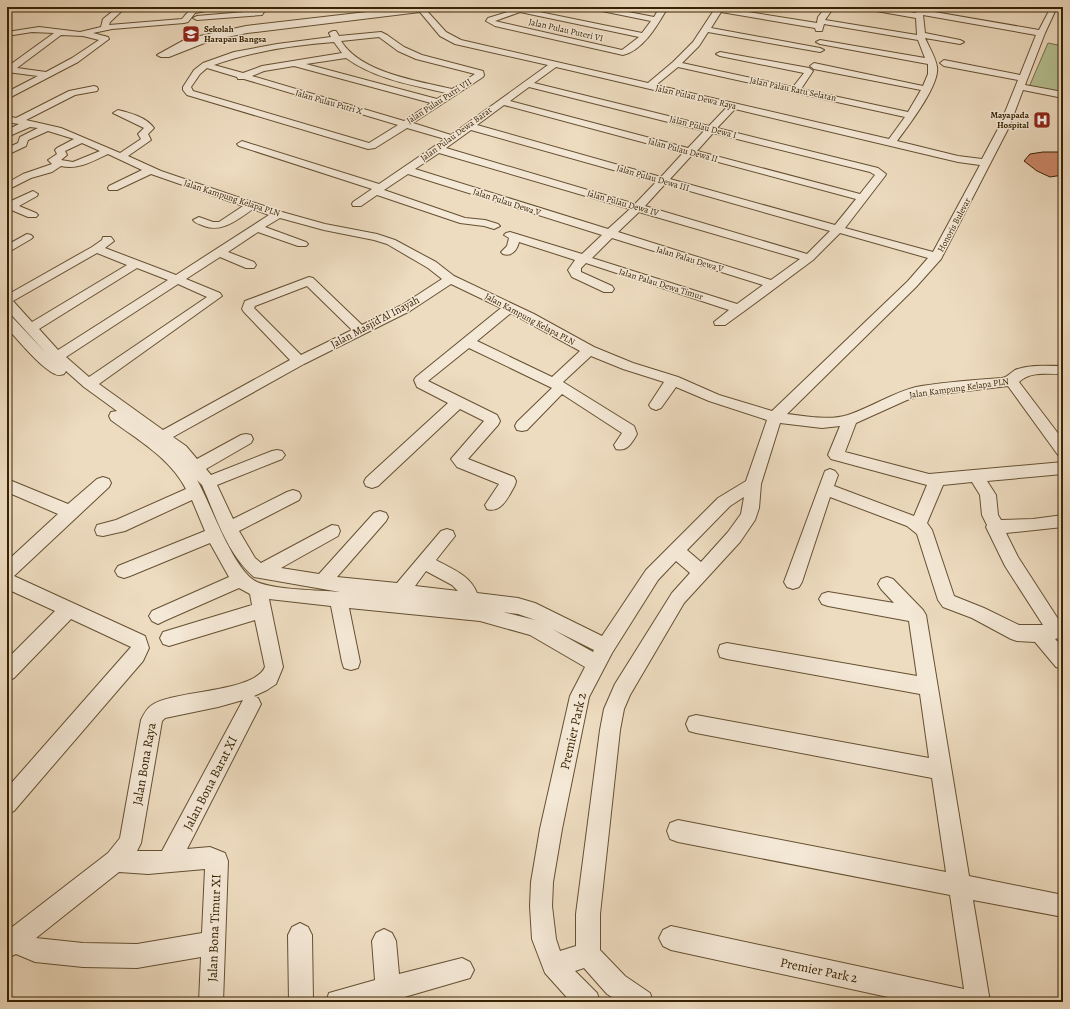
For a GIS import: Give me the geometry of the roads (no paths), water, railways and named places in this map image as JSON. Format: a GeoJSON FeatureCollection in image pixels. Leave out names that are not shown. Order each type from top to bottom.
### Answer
{"type":"FeatureCollection","features":[{"type":"Feature","properties":{"kind":"street"},"geometry":{"type":"LineString","coordinates":[[105,28],[106,21],[122,7]]}},
{"type":"Feature","properties":{"kind":"street"},"geometry":{"type":"LineString","coordinates":[[186,7],[194,12]]}},
{"type":"Feature","properties":{"kind":"street"},"geometry":{"type":"LineString","coordinates":[[187,19],[188,15],[194,12],[213,7]]}},
{"type":"Feature","properties":{"kind":"street"},"geometry":{"type":"LineString","coordinates":[[8,68],[59,34],[84,33],[105,28],[258,13],[260,12],[259,7]]}},
{"type":"Feature","properties":{"kind":"street"},"geometry":{"type":"LineString","coordinates":[[209,37],[169,55],[161,55],[181,44],[209,37],[432,7]]}},
{"type":"Feature","properties":{"kind":"street"},"geometry":{"type":"LineString","coordinates":[[503,7],[643,36],[664,7]]}},
{"type":"Feature","properties":{"kind":"street"},"geometry":{"type":"LineString","coordinates":[[592,7],[656,20]]}},
{"type":"Feature","properties":{"kind":"street"},"geometry":{"type":"LineString","coordinates":[[795,90],[819,58],[820,23],[830,7]]}},
{"type":"Feature","properties":{"kind":"street"},"geometry":{"type":"LineString","coordinates":[[865,7],[919,12],[1041,33]]}},
{"type":"Feature","properties":{"kind":"street"},"geometry":{"type":"LineString","coordinates":[[1053,7],[1063,9]]}},
{"type":"Feature","properties":{"kind":"street","name":"Honoris Bulevar"},"geometry":{"type":"LineString","coordinates":[[775,417],[912,284],[939,254],[1004,127],[1041,33],[1053,7]]}},
{"type":"Feature","properties":{"kind":"street"},"geometry":{"type":"LineString","coordinates":[[650,86],[676,64],[696,44],[719,8],[960,42]]}},
{"type":"Feature","properties":{"kind":"street","name":"Jalan Pulau Dewa Raya"},"geometry":{"type":"LineString","coordinates":[[421,9],[448,38],[927,150],[941,155],[986,163]]}},
{"type":"Feature","properties":{"kind":"street","name":"Jalan Pulau Puteri VI"},"geometry":{"type":"LineString","coordinates":[[520,10],[490,22],[623,53],[627,52],[643,36]]}},
{"type":"Feature","properties":{"kind":"street"},"geometry":{"type":"LineString","coordinates":[[891,142],[927,89],[934,72],[921,36],[919,12]]}},
{"type":"Feature","properties":{"kind":"street"},"geometry":{"type":"LineString","coordinates":[[328,20],[336,40],[348,56],[381,72],[452,92]]}},
{"type":"Feature","properties":{"kind":"street"},"geometry":{"type":"LineString","coordinates":[[7,34],[20,27],[56,30],[59,34]]}},
{"type":"Feature","properties":{"kind":"street"},"geometry":{"type":"LineString","coordinates":[[706,29],[931,62]]}},
{"type":"Feature","properties":{"kind":"street"},"geometry":{"type":"LineString","coordinates":[[7,96],[75,60],[105,39],[84,33]]}},
{"type":"Feature","properties":{"kind":"street","name":"Jalan Pulau Putri VII"},"geometry":{"type":"LineString","coordinates":[[378,34],[384,35],[393,45],[421,59],[480,73],[480,75],[452,92],[376,144],[368,146],[190,93],[187,90],[187,87],[197,72],[206,65],[225,57],[248,51],[378,34]]}},
{"type":"Feature","properties":{"kind":"street"},"geometry":{"type":"LineString","coordinates":[[720,54],[811,68],[927,89]]}},
{"type":"Feature","properties":{"kind":"street"},"geometry":{"type":"LineString","coordinates":[[241,77],[262,69],[348,56]]}},
{"type":"Feature","properties":{"kind":"street"},"geometry":{"type":"LineString","coordinates":[[944,63],[1022,82],[1063,95]]}},
{"type":"Feature","properties":{"kind":"street"},"geometry":{"type":"LineString","coordinates":[[295,64],[437,102]]}},
{"type":"Feature","properties":{"kind":"street","name":"Jalan Pulau Dewa Barat"},"geometry":{"type":"LineString","coordinates":[[358,204],[438,149],[470,124],[555,64]]}},
{"type":"Feature","properties":{"kind":"street","name":"Jalan Palau Ratu Selatan"},"geometry":{"type":"LineString","coordinates":[[676,64],[909,115]]}},
{"type":"Feature","properties":{"kind":"street","name":"Jalan Pulau Putri X"},"geometry":{"type":"LineString","coordinates":[[206,65],[241,77],[452,138]]}},
{"type":"Feature","properties":{"kind":"street"},"geometry":{"type":"LineString","coordinates":[[8,68],[48,75]]}},
{"type":"Feature","properties":{"kind":"street"},"geometry":{"type":"LineString","coordinates":[[8,80],[24,72]]}},
{"type":"Feature","properties":{"kind":"street","name":"Jalan Pulau Dewa I"},"geometry":{"type":"LineString","coordinates":[[528,84],[879,172],[881,174],[864,198]]}},
{"type":"Feature","properties":{"kind":"street"},"geometry":{"type":"LineString","coordinates":[[7,134],[17,121],[72,93],[94,89]]}},
{"type":"Feature","properties":{"kind":"street","name":"Jalan Pulau Dewa II"},"geometry":{"type":"LineString","coordinates":[[502,102],[864,198]]}},
{"type":"Feature","properties":{"kind":"street"},"geometry":{"type":"LineString","coordinates":[[608,290],[576,274],[574,270],[576,266],[637,208],[689,151],[734,105]]}},
{"type":"Feature","properties":{"kind":"street"},"geometry":{"type":"LineString","coordinates":[[118,113],[142,123],[149,128],[143,134],[146,140],[120,157]]}},
{"type":"Feature","properties":{"kind":"street","name":"Jalan Kampung Kelapa PLN"},"geometry":{"type":"LineString","coordinates":[[17,121],[82,139],[151,170],[278,214],[318,225],[377,237],[390,242],[426,261],[450,279],[589,350],[628,366],[673,380],[714,398],[775,417],[822,423],[850,420],[902,396],[917,392],[1011,381],[1019,374],[1035,370],[1063,370]]}},
{"type":"Feature","properties":{"kind":"street","name":"Jalan Pulau Dewa III"},"geometry":{"type":"LineString","coordinates":[[470,124],[939,254]]}},
{"type":"Feature","properties":{"kind":"street"},"geometry":{"type":"LineString","coordinates":[[7,152],[23,144],[23,138],[46,128]]}},
{"type":"Feature","properties":{"kind":"street"},"geometry":{"type":"LineString","coordinates":[[82,139],[60,150],[62,155],[54,160],[59,163],[70,165],[76,164],[97,157],[107,151]]}},
{"type":"Feature","properties":{"kind":"street"},"geometry":{"type":"LineString","coordinates":[[242,144],[378,189],[464,221],[485,223],[494,226]]}},
{"type":"Feature","properties":{"kind":"street","name":"Jalan Pulau Dewa IV"},"geometry":{"type":"LineString","coordinates":[[438,149],[809,258]]}},
{"type":"Feature","properties":{"kind":"street"},"geometry":{"type":"LineString","coordinates":[[7,188],[28,176],[46,171],[59,163]]}},
{"type":"Feature","properties":{"kind":"street"},"geometry":{"type":"LineString","coordinates":[[113,188],[151,170]]}},
{"type":"Feature","properties":{"kind":"street","name":"Jalan Pulau Dewa V"},"geometry":{"type":"LineString","coordinates":[[406,170],[609,234]]}},
{"type":"Feature","properties":{"kind":"street"},"geometry":{"type":"LineString","coordinates":[[7,188],[33,194],[15,203],[13,207],[32,216]]}},
{"type":"Feature","properties":{"kind":"street"},"geometry":{"type":"LineString","coordinates":[[720,322],[809,258],[840,227],[864,198]]}},
{"type":"Feature","properties":{"kind":"street"},"geometry":{"type":"LineString","coordinates":[[199,220],[212,225],[221,225],[252,205]]}},
{"type":"Feature","properties":{"kind":"street"},"geometry":{"type":"LineString","coordinates":[[53,360],[278,214]]}},
{"type":"Feature","properties":{"kind":"street"},"geometry":{"type":"LineString","coordinates":[[257,228],[302,244]]}},
{"type":"Feature","properties":{"kind":"street","name":"Jalan Palau Dewa V"},"geometry":{"type":"LineString","coordinates":[[609,234],[772,284]]}},
{"type":"Feature","properties":{"kind":"street","name":"Jalan Palau Dewa Timur"},"geometry":{"type":"LineString","coordinates":[[507,252],[512,247],[512,236],[739,309]]}},
{"type":"Feature","properties":{"kind":"street"},"geometry":{"type":"LineString","coordinates":[[7,250],[27,237]]}},
{"type":"Feature","properties":{"kind":"street"},"geometry":{"type":"LineString","coordinates":[[7,291],[96,242],[102,239],[108,240],[96,249],[7,301],[32,328],[53,360],[89,384],[156,439],[185,473],[202,487]]}},
{"type":"Feature","properties":{"kind":"street"},"geometry":{"type":"LineString","coordinates":[[89,384],[216,296],[176,279],[96,249]]}},
{"type":"Feature","properties":{"kind":"street"},"geometry":{"type":"LineString","coordinates":[[219,252],[250,265]]}},
{"type":"Feature","properties":{"kind":"street"},"geometry":{"type":"LineString","coordinates":[[32,328],[136,264]]}},
{"type":"Feature","properties":{"kind":"street","name":"Jalan Masjid Al Inayah"},"geometry":{"type":"LineString","coordinates":[[156,439],[299,361],[361,332],[406,308],[450,279]]}},
{"type":"Feature","properties":{"kind":"street"},"geometry":{"type":"LineString","coordinates":[[299,361],[248,309],[249,304],[309,280],[361,332]]}},
{"type":"Feature","properties":{"kind":"street"},"geometry":{"type":"LineString","coordinates":[[493,505],[508,485],[508,482],[462,463],[459,459],[493,421],[491,418],[457,403],[422,384],[421,380],[509,308]]}},
{"type":"Feature","properties":{"kind":"street"},"geometry":{"type":"LineString","coordinates":[[7,320],[53,360],[156,439],[181,450],[196,466],[202,487],[222,531],[230,565],[248,586],[332,531]]}},
{"type":"Feature","properties":{"kind":"street"},"geometry":{"type":"LineString","coordinates":[[468,342],[524,368],[557,386],[629,430],[630,434],[621,445]]}},
{"type":"Feature","properties":{"kind":"street"},"geometry":{"type":"LineString","coordinates":[[522,426],[589,350]]}},
{"type":"Feature","properties":{"kind":"street"},"geometry":{"type":"LineString","coordinates":[[656,405],[673,380]]}},
{"type":"Feature","properties":{"kind":"street"},"geometry":{"type":"LineString","coordinates":[[1011,381],[1061,447]]}},
{"type":"Feature","properties":{"kind":"street"},"geometry":{"type":"LineString","coordinates":[[372,482],[457,403]]}},
{"type":"Feature","properties":{"kind":"street"},"geometry":{"type":"LineString","coordinates":[[640,1002],[616,985],[588,955],[588,914],[610,730],[614,709],[622,690],[678,598],[734,537],[749,516],[753,484],[775,417]]}},
{"type":"Feature","properties":{"kind":"street"},"geometry":{"type":"LineString","coordinates":[[850,420],[836,455],[921,479],[937,480],[976,475],[1063,468]]}},
{"type":"Feature","properties":{"kind":"street"},"geometry":{"type":"LineString","coordinates":[[196,466],[246,439]]}},
{"type":"Feature","properties":{"kind":"street"},"geometry":{"type":"LineString","coordinates":[[103,530],[119,526],[202,487],[276,455]]}},
{"type":"Feature","properties":{"kind":"street"},"geometry":{"type":"LineString","coordinates":[[976,475],[988,495],[990,515],[994,527],[1011,562],[1053,626],[1051,631],[1063,661]]}},
{"type":"Feature","properties":{"kind":"street"},"geometry":{"type":"LineString","coordinates":[[918,525],[937,480]]}},
{"type":"Feature","properties":{"kind":"street"},"geometry":{"type":"LineString","coordinates":[[793,582],[827,482],[918,525],[924,530],[947,600],[1017,632],[1051,631]]}},
{"type":"Feature","properties":{"kind":"street"},"geometry":{"type":"LineString","coordinates":[[7,572],[103,483]]}},
{"type":"Feature","properties":{"kind":"street","name":"Premier Park 2"},"geometry":{"type":"LineString","coordinates":[[588,1002],[553,965],[544,938],[541,906],[542,882],[551,829],[580,696],[595,663],[652,575],[724,502],[753,484]]}},
{"type":"Feature","properties":{"kind":"street"},"geometry":{"type":"LineString","coordinates":[[7,485],[70,512]]}},
{"type":"Feature","properties":{"kind":"street"},"geometry":{"type":"LineString","coordinates":[[124,571],[222,531],[294,496]]}},
{"type":"Feature","properties":{"kind":"street"},"geometry":{"type":"LineString","coordinates":[[323,582],[380,517]]}},
{"type":"Feature","properties":{"kind":"street"},"geometry":{"type":"LineString","coordinates":[[994,527],[1034,525],[1063,521]]}},
{"type":"Feature","properties":{"kind":"street"},"geometry":{"type":"LineString","coordinates":[[222,531],[237,545],[259,580],[280,594],[347,596],[480,613],[536,628],[595,663]]}},
{"type":"Feature","properties":{"kind":"street"},"geometry":{"type":"LineString","coordinates":[[401,591],[446,536]]}},
{"type":"Feature","properties":{"kind":"street"},"geometry":{"type":"LineString","coordinates":[[676,552],[702,573]]}},
{"type":"Feature","properties":{"kind":"street"},"geometry":{"type":"LineString","coordinates":[[424,562],[458,580],[466,588],[470,600]]}},
{"type":"Feature","properties":{"kind":"street"},"geometry":{"type":"LineString","coordinates":[[158,616],[209,592],[242,579]]}},
{"type":"Feature","properties":{"kind":"street"},"geometry":{"type":"LineString","coordinates":[[259,580],[323,582],[347,596],[401,591],[518,606],[535,611],[605,647]]}},
{"type":"Feature","properties":{"kind":"street","name":"Jalan Bona Raya"},"geometry":{"type":"LineString","coordinates":[[10,943],[116,861],[130,843],[151,720],[154,714],[160,710],[233,694],[252,688],[270,677],[274,666],[262,610],[259,580]]}},
{"type":"Feature","properties":{"kind":"street"},"geometry":{"type":"LineString","coordinates":[[7,581],[139,642],[140,648],[136,655],[7,804]]}},
{"type":"Feature","properties":{"kind":"street"},"geometry":{"type":"LineString","coordinates":[[887,584],[917,615],[978,1002]]}},
{"type":"Feature","properties":{"kind":"street"},"geometry":{"type":"LineString","coordinates":[[347,596],[351,662]]}},
{"type":"Feature","properties":{"kind":"street"},"geometry":{"type":"LineString","coordinates":[[828,599],[917,615]]}},
{"type":"Feature","properties":{"kind":"street"},"geometry":{"type":"LineString","coordinates":[[7,672],[69,609]]}},
{"type":"Feature","properties":{"kind":"street"},"geometry":{"type":"LineString","coordinates":[[169,638],[262,610]]}},
{"type":"Feature","properties":{"kind":"street"},"geometry":{"type":"LineString","coordinates":[[727,651],[928,687]]}},
{"type":"Feature","properties":{"kind":"street","name":"Jalan Bona Barat XI"},"geometry":{"type":"LineString","coordinates":[[169,861],[251,704]]}},
{"type":"Feature","properties":{"kind":"street"},"geometry":{"type":"LineString","coordinates":[[696,724],[941,770]]}},
{"type":"Feature","properties":{"kind":"street"},"geometry":{"type":"LineString","coordinates":[[678,831],[1063,906]]}},
{"type":"Feature","properties":{"kind":"street","name":"Jalan Bona Timur XI"},"geometry":{"type":"LineString","coordinates":[[116,861],[148,863],[210,858],[217,861],[211,1002]]}},
{"type":"Feature","properties":{"kind":"street"},"geometry":{"type":"LineString","coordinates":[[300,935],[301,1002]]}},
{"type":"Feature","properties":{"kind":"street","name":"Premier Park 2"},"geometry":{"type":"LineString","coordinates":[[671,938],[967,1002]]}},
{"type":"Feature","properties":{"kind":"street"},"geometry":{"type":"LineString","coordinates":[[384,941],[388,996]]}},
{"type":"Feature","properties":{"kind":"street"},"geometry":{"type":"LineString","coordinates":[[10,943],[35,950],[83,955],[137,956],[213,943]]}},
{"type":"Feature","properties":{"kind":"street"},"geometry":{"type":"LineString","coordinates":[[553,965],[588,955]]}},
{"type":"Feature","properties":{"kind":"street"},"geometry":{"type":"LineString","coordinates":[[338,1002],[388,996],[462,970]]}},
{"type":"Feature","properties":{"kind":"place","name":"Sekolah Harapan Bangsa"},"geometry":{"type":"Point","coordinates":[191,34]}},
{"type":"Feature","properties":{"kind":"place","name":"Mayapada Hospital"},"geometry":{"type":"Point","coordinates":[1042,120]}}]}
